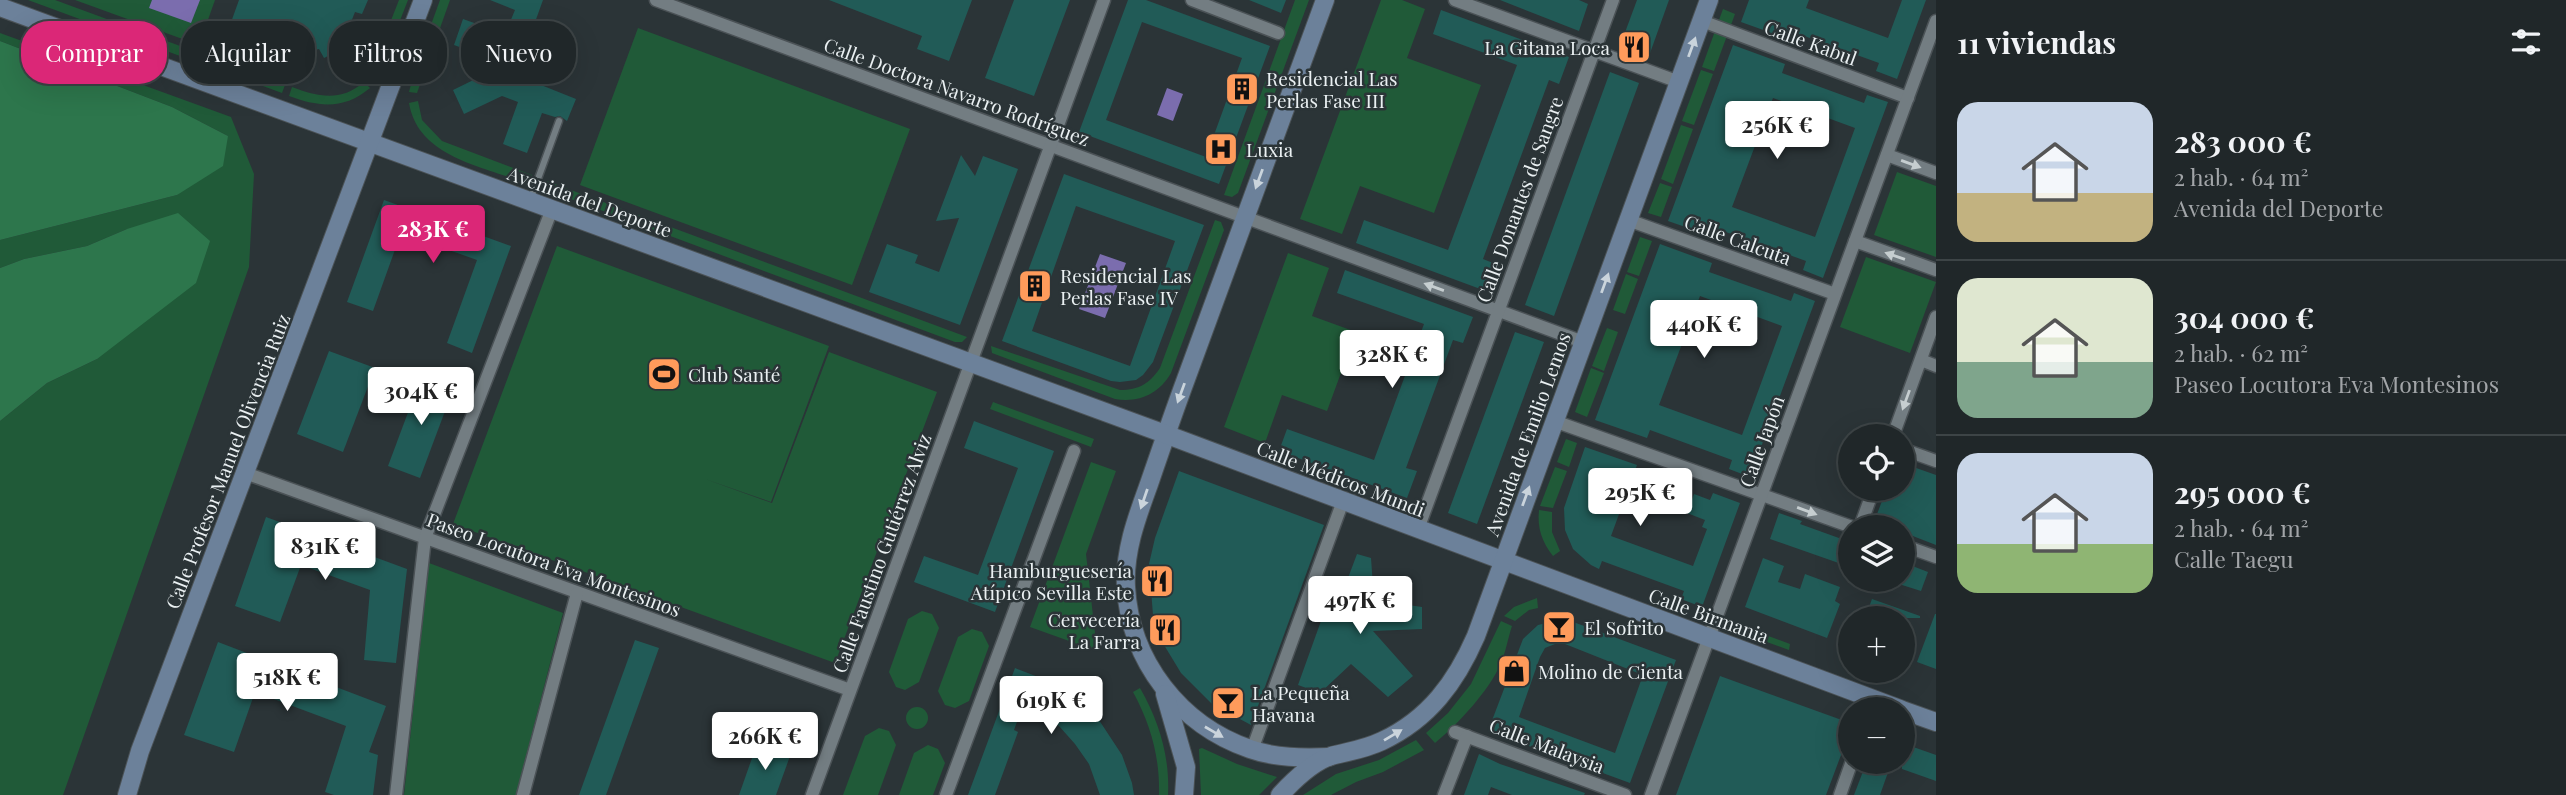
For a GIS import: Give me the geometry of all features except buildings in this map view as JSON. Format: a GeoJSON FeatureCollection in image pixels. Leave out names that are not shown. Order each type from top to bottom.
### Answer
{"type":"FeatureCollection","features":[{"type":"Feature","properties":{"kind":"street","name":"Calle Profesor Manuel Olivencia Ruiz"},"geometry":{"type":"LineString","coordinates":[[127,795],[140,751],[423,0]]}},
{"type":"Feature","properties":{"kind":"street","name":"Calle Doctora Navarro Rodríguez"},"geometry":{"type":"LineString","coordinates":[[656,0],[1583,342]]}},
{"type":"Feature","properties":{"kind":"street","name":"Calle Faustino Gutiérrez Alviz"},"geometry":{"type":"LineString","coordinates":[[812,795],[1104,0]]}},
{"type":"Feature","properties":{"kind":"street"},"geometry":{"type":"LineString","coordinates":[[1192,0],[1278,33]]}},
{"type":"Feature","properties":{"kind":"street"},"geometry":{"type":"LineString","coordinates":[[1325,0],[1166,434],[1129,543],[1125,584],[1132,627],[1144,656],[1163,688],[1182,709],[1203,726],[1252,750],[1279,756],[1329,757]]}},
{"type":"Feature","properties":{"kind":"street"},"geometry":{"type":"LineString","coordinates":[[1455,0],[1679,82]]}},
{"type":"Feature","properties":{"kind":"street","name":"Calle Donantes de Sangre"},"geometry":{"type":"LineString","coordinates":[[1418,529],[1613,0]]}},
{"type":"Feature","properties":{"kind":"street","name":"Avenida de Emilio Lemos"},"geometry":{"type":"LineString","coordinates":[[1280,795],[1295,780],[1329,757],[1354,752],[1384,740],[1411,724],[1448,689],[1462,668],[1709,0]]}},
{"type":"Feature","properties":{"kind":"street","name":"Avenida del Deporte"},"geometry":{"type":"LineString","coordinates":[[0,7],[1166,434]]}},
{"type":"Feature","properties":{"kind":"street","name":"Calle Kabul"},"geometry":{"type":"LineString","coordinates":[[1702,21],[1908,98]]}},
{"type":"Feature","properties":{"kind":"street","name":"Calle Japón"},"geometry":{"type":"LineString","coordinates":[[1651,795],[1936,21]]}},
{"type":"Feature","properties":{"kind":"street"},"geometry":{"type":"LineString","coordinates":[[1886,155],[1936,173]]}},
{"type":"Feature","properties":{"kind":"street"},"geometry":{"type":"LineString","coordinates":[[396,795],[425,538],[552,209]]}},
{"type":"Feature","properties":{"kind":"street","name":"Calle Calcuta"},"geometry":{"type":"LineString","coordinates":[[1628,220],[1835,295]]}},
{"type":"Feature","properties":{"kind":"street"},"geometry":{"type":"LineString","coordinates":[[1855,242],[1936,270]]}},
{"type":"Feature","properties":{"kind":"street"},"geometry":{"type":"LineString","coordinates":[[1897,424],[1936,317]]}},
{"type":"Feature","properties":{"kind":"street"},"geometry":{"type":"LineString","coordinates":[[1921,360],[1936,366]]}},
{"type":"Feature","properties":{"kind":"street"},"geometry":{"type":"LineString","coordinates":[[1554,421],[1838,522]]}},
{"type":"Feature","properties":{"kind":"street","name":"Calle Médicos Mundi"},"geometry":{"type":"LineString","coordinates":[[1166,434],[1503,561]]}},
{"type":"Feature","properties":{"kind":"street"},"geometry":{"type":"LineString","coordinates":[[946,795],[1074,451]]}},
{"type":"Feature","properties":{"kind":"street"},"geometry":{"type":"LineString","coordinates":[[1915,454],[1936,461]]}},
{"type":"Feature","properties":{"kind":"street","name":"Paseo Locutora Eva Montesinos"},"geometry":{"type":"LineString","coordinates":[[245,473],[850,690]]}},
{"type":"Feature","properties":{"kind":"street"},"geometry":{"type":"LineString","coordinates":[[1252,750],[1343,501]]}},
{"type":"Feature","properties":{"kind":"street"},"geometry":{"type":"LineString","coordinates":[[1915,550],[1936,558]]}},
{"type":"Feature","properties":{"kind":"street","name":"Calle Birmania"},"geometry":{"type":"LineString","coordinates":[[1503,561],[1709,638],[1856,697]]}},
{"type":"Feature","properties":{"kind":"street"},"geometry":{"type":"LineString","coordinates":[[523,795],[577,593]]}},
{"type":"Feature","properties":{"kind":"street"},"geometry":{"type":"LineString","coordinates":[[1163,688],[1186,767],[1184,795]]}},
{"type":"Feature","properties":{"kind":"street","name":"Calle Birmania"},"geometry":{"type":"LineString","coordinates":[[1915,714],[1936,722]]}},
{"type":"Feature","properties":{"kind":"street","name":"Calle Malaysia"},"geometry":{"type":"LineString","coordinates":[[1444,795],[1461,734],[1625,795]]}},
{"type":"Feature","properties":{"kind":"street"},"geometry":{"type":"LineString","coordinates":[[1840,795],[1847,774]]}},
{"type":"Feature","properties":{"kind":"lane"},"geometry":{"type":"LineString","coordinates":[[529,201],[559,121]]}},
{"type":"Feature","properties":{"kind":"green space"},"geometry":{"type":"Polygon","coordinates":[[[28,0],[55,0],[112,21],[85,21],[28,0]]]}},
{"type":"Feature","properties":{"kind":"green space"},"geometry":{"type":"Polygon","coordinates":[[[75,0],[215,0],[208,21],[181,21],[181,38],[167,33],[167,21],[133,21],[75,0]]]}},
{"type":"Feature","properties":{"kind":"green space"},"geometry":{"type":"Polygon","coordinates":[[[399,0],[408,0],[400,21],[391,21],[399,0]]]}},
{"type":"Feature","properties":{"kind":"green space"},"geometry":{"type":"Polygon","coordinates":[[[440,0],[450,0],[443,21],[432,21],[440,0]]]}},
{"type":"Feature","properties":{"kind":"green space"},"geometry":{"type":"Polygon","coordinates":[[[1295,0],[1309,0],[1238,193],[1232,197],[1224,195],[1295,0]]]}},
{"type":"Feature","properties":{"kind":"green space"},"geometry":{"type":"Polygon","coordinates":[[[1381,0],[1402,0],[1425,9],[1407,58],[1481,85],[1434,213],[1360,186],[1342,234],[1300,219],[1381,0]]]}},
{"type":"Feature","properties":{"kind":"green space"},"geometry":{"type":"Polygon","coordinates":[[[1723,9],[1735,14],[1714,71],[1702,67],[1723,9]]]}},
{"type":"Feature","properties":{"kind":"green space"},"geometry":{"type":"Polygon","coordinates":[[[638,28],[910,129],[852,285],[580,185],[638,28]]]}},
{"type":"Feature","properties":{"kind":"green space"},"geometry":{"type":"Polygon","coordinates":[[[0,33],[21,41],[21,49],[0,41],[0,33]]]}},
{"type":"Feature","properties":{"kind":"green space"},"geometry":{"type":"Polygon","coordinates":[[[0,41],[21,49],[21,84],[112,84],[172,107],[228,136],[223,166],[177,195],[0,240],[0,41]]]}},
{"type":"Feature","properties":{"kind":"green space"},"geometry":{"type":"Polygon","coordinates":[[[167,41],[181,46],[181,56],[167,51],[167,41]]]}},
{"type":"Feature","properties":{"kind":"green space"},"geometry":{"type":"Polygon","coordinates":[[[1701,70],[1713,74],[1694,125],[1682,121],[1701,70]]]}},
{"type":"Feature","properties":{"kind":"green space"},"geometry":{"type":"Polygon","coordinates":[[[112,84],[140,84],[231,117],[254,174],[249,267],[63,795],[0,795],[0,421],[47,383],[97,359],[127,229],[87,246],[24,259],[0,268],[0,240],[177,195],[228,136],[172,107],[112,84]]]}},
{"type":"Feature","properties":{"kind":"green space"},"geometry":{"type":"Polygon","coordinates":[[[258,84],[285,85],[282,93],[258,84]]]}},
{"type":"Feature","properties":{"kind":"green space"},"geometry":{"type":"Polygon","coordinates":[[[366,84],[370,88],[351,100],[331,104],[289,96],[292,87],[329,96],[347,93],[366,84]]]}},
{"type":"Feature","properties":{"kind":"green space"},"geometry":{"type":"Polygon","coordinates":[[[411,84],[420,84],[417,93],[409,92],[411,84]]]}},
{"type":"Feature","properties":{"kind":"green space"},"geometry":{"type":"Polygon","coordinates":[[[418,101],[422,120],[442,141],[532,175],[530,181],[526,183],[472,164],[438,148],[425,136],[415,121],[409,103],[418,101]]]}},
{"type":"Feature","properties":{"kind":"green space"},"geometry":{"type":"Polygon","coordinates":[[[1681,125],[1693,129],[1673,184],[1661,179],[1681,125]]]}},
{"type":"Feature","properties":{"kind":"green space"},"geometry":{"type":"Polygon","coordinates":[[[1897,172],[1936,186],[1936,257],[1874,235],[1897,172]]]}},
{"type":"Feature","properties":{"kind":"green space"},"geometry":{"type":"Polygon","coordinates":[[[544,180],[967,337],[962,342],[955,342],[544,189],[544,180]]]}},
{"type":"Feature","properties":{"kind":"green space"},"geometry":{"type":"Polygon","coordinates":[[[1660,183],[1672,187],[1661,217],[1648,213],[1660,183]]]}},
{"type":"Feature","properties":{"kind":"green space"},"geometry":{"type":"Polygon","coordinates":[[[178,213],[210,241],[196,283],[97,359],[47,383],[0,421],[0,268],[24,259],[87,246],[127,229],[178,213]]]}},
{"type":"Feature","properties":{"kind":"green space"},"geometry":{"type":"Polygon","coordinates":[[[1215,220],[1221,222],[1224,230],[1171,373],[1154,392],[1132,400],[1115,399],[992,353],[991,346],[1120,390],[1143,385],[1160,368],[1215,220]]]}},
{"type":"Feature","properties":{"kind":"green space"},"geometry":{"type":"Polygon","coordinates":[[[1640,237],[1652,241],[1639,276],[1627,272],[1640,237]]]}},
{"type":"Feature","properties":{"kind":"green space"},"geometry":{"type":"Polygon","coordinates":[[[557,246],[829,346],[771,502],[705,479],[772,503],[829,352],[937,392],[835,663],[453,524],[557,246]]]}},
{"type":"Feature","properties":{"kind":"green space"},"geometry":{"type":"Polygon","coordinates":[[[1288,253],[1329,268],[1312,316],[1356,332],[1327,411],[1282,395],[1265,443],[1224,427],[1288,253]]]}},
{"type":"Feature","properties":{"kind":"green space"},"geometry":{"type":"Polygon","coordinates":[[[1866,257],[1936,282],[1910,353],[1840,327],[1866,257]]]}},
{"type":"Feature","properties":{"kind":"green space"},"geometry":{"type":"Polygon","coordinates":[[[1626,274],[1638,279],[1625,314],[1613,310],[1626,274]]]}},
{"type":"Feature","properties":{"kind":"green space"},"geometry":{"type":"Polygon","coordinates":[[[1607,328],[1618,332],[1604,371],[1592,366],[1607,328]]]}},
{"type":"Feature","properties":{"kind":"green space"},"geometry":{"type":"Polygon","coordinates":[[[1591,368],[1604,373],[1587,417],[1575,412],[1591,368]]]}},
{"type":"Feature","properties":{"kind":"green space"},"geometry":{"type":"Polygon","coordinates":[[[993,402],[1094,439],[1091,447],[990,409],[993,402]]]}},
{"type":"Feature","properties":{"kind":"green space"},"geometry":{"type":"Polygon","coordinates":[[[1566,439],[1577,443],[1569,467],[1557,462],[1566,439]]]}},
{"type":"Feature","properties":{"kind":"green space"},"geometry":{"type":"Polygon","coordinates":[[[1091,462],[1116,471],[1086,554],[1097,651],[1030,627],[1091,462]]]}},
{"type":"Feature","properties":{"kind":"green space"},"geometry":{"type":"Polygon","coordinates":[[[1555,467],[1567,471],[1553,508],[1540,506],[1555,467]]]}},
{"type":"Feature","properties":{"kind":"green space"},"geometry":{"type":"Polygon","coordinates":[[[1539,510],[1552,512],[1552,532],[1560,551],[1553,556],[1541,534],[1539,510]]]}},
{"type":"Feature","properties":{"kind":"green space"},"geometry":{"type":"Polygon","coordinates":[[[429,563],[563,613],[516,795],[404,795],[429,563]]]}},
{"type":"Feature","properties":{"kind":"green space"},"geometry":{"type":"Polygon","coordinates":[[[1537,598],[1538,608],[1529,610],[1515,621],[1504,616],[1514,607],[1537,598]]]}},
{"type":"Feature","properties":{"kind":"green space"},"geometry":{"type":"Polygon","coordinates":[[[922,611],[932,614],[939,628],[919,682],[905,690],[896,687],[889,672],[908,619],[922,611]]]}},
{"type":"Feature","properties":{"kind":"green space"},"geometry":{"type":"Polygon","coordinates":[[[1501,621],[1512,626],[1496,674],[1472,706],[1435,743],[1426,733],[1448,713],[1471,684],[1501,621]]]}},
{"type":"Feature","properties":{"kind":"green space"},"geometry":{"type":"Polygon","coordinates":[[[1727,621],[1790,644],[1789,650],[1728,628],[1727,621]]]}},
{"type":"Feature","properties":{"kind":"green space"},"geometry":{"type":"Polygon","coordinates":[[[972,629],[982,632],[989,646],[969,701],[955,708],[945,705],[938,691],[958,637],[972,629]]]}},
{"type":"Feature","properties":{"kind":"green space"},"geometry":{"type":"Polygon","coordinates":[[[1140,688],[1153,713],[1162,740],[1168,795],[1159,795],[1153,742],[1133,692],[1140,688]]]}},
{"type":"Feature","properties":{"kind":"green space"},"geometry":{"type":"Polygon","coordinates":[[[917,707],[927,714],[928,718],[921,728],[917,729],[907,722],[906,718],[913,708],[917,707]]]}},
{"type":"Feature","properties":{"kind":"green space"},"geometry":{"type":"Polygon","coordinates":[[[879,728],[889,731],[896,745],[878,795],[843,795],[865,736],[879,728]]]}},
{"type":"Feature","properties":{"kind":"green space"},"geometry":{"type":"Polygon","coordinates":[[[1416,740],[1424,750],[1383,772],[1331,795],[1303,795],[1336,774],[1379,760],[1416,740]]]}},
{"type":"Feature","properties":{"kind":"green space"},"geometry":{"type":"Polygon","coordinates":[[[928,745],[938,749],[945,763],[933,795],[899,795],[914,753],[928,745]]]}},
{"type":"Feature","properties":{"kind":"green space"},"geometry":{"type":"Polygon","coordinates":[[[1199,749],[1237,764],[1277,777],[1259,795],[1201,795],[1199,749]]]}},
{"type":"Feature","properties":{"kind":"shaded area"},"geometry":{"type":"Polygon","coordinates":[[[152,0],[200,0],[192,21],[149,8],[152,0]]]}},
{"type":"Feature","properties":{"kind":"shaded area"},"geometry":{"type":"Polygon","coordinates":[[[1167,88],[1183,94],[1173,121],[1157,115],[1167,88]]]}},
{"type":"Feature","properties":{"kind":"shaded area"},"geometry":{"type":"Polygon","coordinates":[[[1100,254],[1126,263],[1105,318],[1079,309],[1100,254]]]}},
{"type":"Feature","properties":{"kind":"place","name":"La Gitana Loca"},"geometry":{"type":"Point","coordinates":[1634,47]}},
{"type":"Feature","properties":{"kind":"place","name":"Residencial Las Perlas Fase III"},"geometry":{"type":"Point","coordinates":[1242,89]}},
{"type":"Feature","properties":{"kind":"place","name":"Luxia"},"geometry":{"type":"Point","coordinates":[1221,149]}},
{"type":"Feature","properties":{"kind":"place","name":"Residencial Las Perlas Fase IV"},"geometry":{"type":"Point","coordinates":[1035,286]}},
{"type":"Feature","properties":{"kind":"place","name":"Club Santé"},"geometry":{"type":"Point","coordinates":[664,374]}},
{"type":"Feature","properties":{"kind":"place","name":"Hamburguesería Atípico Sevilla Este"},"geometry":{"type":"Point","coordinates":[1157,581]}},
{"type":"Feature","properties":{"kind":"place","name":"El Sofrito"},"geometry":{"type":"Point","coordinates":[1559,627]}},
{"type":"Feature","properties":{"kind":"place","name":"Cervecería La Farra"},"geometry":{"type":"Point","coordinates":[1165,630]}},
{"type":"Feature","properties":{"kind":"place","name":"Molino de Cienta"},"geometry":{"type":"Point","coordinates":[1514,671]}},
{"type":"Feature","properties":{"kind":"place","name":"La Pequeña Havana"},"geometry":{"type":"Point","coordinates":[1228,703]}}]}
